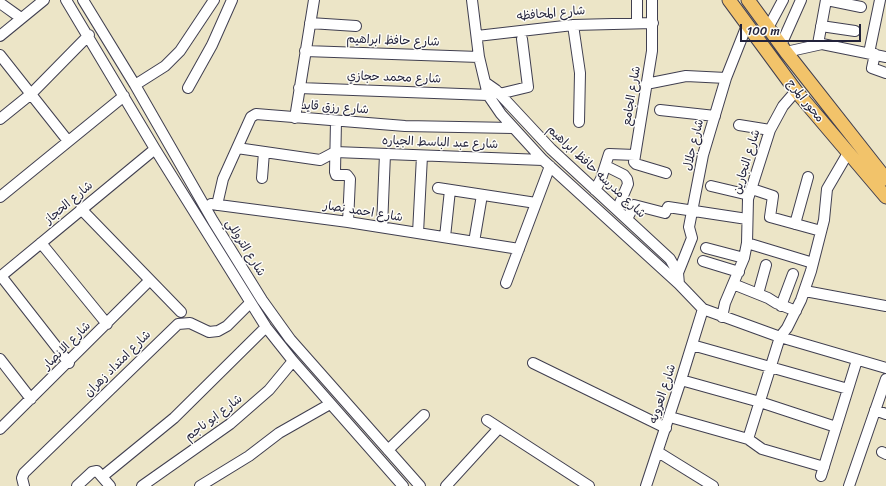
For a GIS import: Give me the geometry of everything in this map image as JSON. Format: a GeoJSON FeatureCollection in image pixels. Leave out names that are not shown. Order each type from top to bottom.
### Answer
{"type":"FeatureCollection","features":[{"type":"Feature","properties":{"kind":"main road","name":"محور المرج"},"geometry":{"type":"LineString","coordinates":[[729,0],[796,90],[848,154],[886,197]]}},
{"type":"Feature","properties":{"kind":"main road","name":"محور المرج"},"geometry":{"type":"LineString","coordinates":[[748,0],[784,49],[886,178]]}},
{"type":"Feature","properties":{"kind":"street"},"geometry":{"type":"LineString","coordinates":[[0,36],[44,0]]}},
{"type":"Feature","properties":{"kind":"street","name":"شارع التروللي"},"geometry":{"type":"LineString","coordinates":[[66,0],[89,35],[155,149],[266,327],[330,404],[403,486]]}},
{"type":"Feature","properties":{"kind":"street","name":"شارع التروللي"},"geometry":{"type":"LineString","coordinates":[[83,0],[262,300],[290,339],[420,486]]}},
{"type":"Feature","properties":{"kind":"street"},"geometry":{"type":"LineString","coordinates":[[135,85],[165,66],[180,51],[214,0]]}},
{"type":"Feature","properties":{"kind":"street"},"geometry":{"type":"LineString","coordinates":[[188,88],[212,45],[232,0]]}},
{"type":"Feature","properties":{"kind":"street"},"geometry":{"type":"LineString","coordinates":[[295,118],[314,0]]}},
{"type":"Feature","properties":{"kind":"street"},"geometry":{"type":"LineString","coordinates":[[472,0],[479,57],[488,95],[513,128],[546,163],[679,284],[703,310],[780,337],[886,368]]}},
{"type":"Feature","properties":{"kind":"street"},"geometry":{"type":"LineString","coordinates":[[637,0],[637,23]]}},
{"type":"Feature","properties":{"kind":"street","name":"شارع الجامع"},"geometry":{"type":"LineString","coordinates":[[635,155],[652,50],[652,0]]}},
{"type":"Feature","properties":{"kind":"street"},"geometry":{"type":"LineString","coordinates":[[768,28],[783,0]]}},
{"type":"Feature","properties":{"kind":"street"},"geometry":{"type":"LineString","coordinates":[[801,0],[784,49],[818,44],[831,45],[886,57]]}},
{"type":"Feature","properties":{"kind":"street"},"geometry":{"type":"LineString","coordinates":[[818,44],[826,0],[861,8]]}},
{"type":"Feature","properties":{"kind":"street"},"geometry":{"type":"LineString","coordinates":[[880,0],[872,53],[872,68],[886,73]]}},
{"type":"Feature","properties":{"kind":"street"},"geometry":{"type":"LineString","coordinates":[[0,3],[21,18]]}},
{"type":"Feature","properties":{"kind":"street"},"geometry":{"type":"LineString","coordinates":[[876,20],[886,23]]}},
{"type":"Feature","properties":{"kind":"street"},"geometry":{"type":"LineString","coordinates":[[310,23],[356,26]]}},
{"type":"Feature","properties":{"kind":"street","name":"شارع المحافظه"},"geometry":{"type":"LineString","coordinates":[[477,36],[573,25],[653,23]]}},
{"type":"Feature","properties":{"kind":"street"},"geometry":{"type":"LineString","coordinates":[[573,25],[580,73],[579,122]]}},
{"type":"Feature","properties":{"kind":"street","name":"شارع جلال"},"geometry":{"type":"LineString","coordinates":[[678,273],[692,238],[689,227],[703,155],[726,78],[747,25]]}},
{"type":"Feature","properties":{"kind":"street"},"geometry":{"type":"LineString","coordinates":[[821,26],[854,31]]}},
{"type":"Feature","properties":{"kind":"street"},"geometry":{"type":"LineString","coordinates":[[0,120],[31,94],[89,35]]}},
{"type":"Feature","properties":{"kind":"street"},"geometry":{"type":"LineString","coordinates":[[499,94],[528,87],[522,39]]}},
{"type":"Feature","properties":{"kind":"street","name":"شارع حافظ ابراهيم"},"geometry":{"type":"LineString","coordinates":[[305,52],[479,57]]}},
{"type":"Feature","properties":{"kind":"street"},"geometry":{"type":"LineString","coordinates":[[0,54],[68,141]]}},
{"type":"Feature","properties":{"kind":"street"},"geometry":{"type":"LineString","coordinates":[[646,84],[686,76],[726,78]]}},
{"type":"Feature","properties":{"kind":"street","name":"شارع مدرسه حافظ ابراهيم"},"geometry":{"type":"LineString","coordinates":[[486,83],[499,94],[551,149],[670,258],[678,273],[679,284]]}},
{"type":"Feature","properties":{"kind":"street","name":"شارع محمد حجازي"},"geometry":{"type":"LineString","coordinates":[[299,88],[488,95]]}},
{"type":"Feature","properties":{"kind":"street","name":"شارع النجارين"},"geometry":{"type":"LineString","coordinates":[[722,317],[725,303],[744,258],[747,243],[746,220],[751,192],[770,130],[782,106],[796,90]]}},
{"type":"Feature","properties":{"kind":"street"},"geometry":{"type":"LineString","coordinates":[[0,197],[124,96]]}},
{"type":"Feature","properties":{"kind":"street"},"geometry":{"type":"LineString","coordinates":[[660,110],[714,116]]}},
{"type":"Feature","properties":{"kind":"street","name":"شارع رزق قايد"},"geometry":{"type":"LineString","coordinates":[[217,205],[220,187],[253,115],[260,114],[405,126],[513,128]]}},
{"type":"Feature","properties":{"kind":"street"},"geometry":{"type":"LineString","coordinates":[[336,121],[335,174],[347,175],[350,179],[348,222]]}},
{"type":"Feature","properties":{"kind":"street"},"geometry":{"type":"LineString","coordinates":[[739,125],[770,130]]}},
{"type":"Feature","properties":{"kind":"street"},"geometry":{"type":"LineString","coordinates":[[237,148],[320,160],[335,152]]}},
{"type":"Feature","properties":{"kind":"street","name":"شارع الحجاز"},"geometry":{"type":"LineString","coordinates":[[1,277],[155,149]]}},
{"type":"Feature","properties":{"kind":"street"},"geometry":{"type":"LineString","coordinates":[[262,178],[264,152]]}},
{"type":"Feature","properties":{"kind":"street","name":"شارع عبد الباسط الجياره"},"geometry":{"type":"LineString","coordinates":[[335,152],[546,163]]}},
{"type":"Feature","properties":{"kind":"street"},"geometry":{"type":"LineString","coordinates":[[382,227],[385,154]]}},
{"type":"Feature","properties":{"kind":"street"},"geometry":{"type":"LineString","coordinates":[[595,190],[610,154],[635,155],[636,164],[666,173]]}},
{"type":"Feature","properties":{"kind":"street"},"geometry":{"type":"LineString","coordinates":[[748,439],[780,337],[787,328],[796,311],[813,263],[821,231],[827,189],[848,154]]}},
{"type":"Feature","properties":{"kind":"street"},"geometry":{"type":"LineString","coordinates":[[418,233],[422,156]]}},
{"type":"Feature","properties":{"kind":"street"},"geometry":{"type":"LineString","coordinates":[[506,283],[536,203],[546,163]]}},
{"type":"Feature","properties":{"kind":"street"},"geometry":{"type":"LineString","coordinates":[[606,166],[624,175],[627,179],[628,184],[617,210]]}},
{"type":"Feature","properties":{"kind":"street"},"geometry":{"type":"LineString","coordinates":[[795,224],[808,177]]}},
{"type":"Feature","properties":{"kind":"street"},"geometry":{"type":"LineString","coordinates":[[711,186],[773,196],[770,217],[821,231]]}},
{"type":"Feature","properties":{"kind":"street"},"geometry":{"type":"LineString","coordinates":[[438,188],[536,203]]}},
{"type":"Feature","properties":{"kind":"street"},"geometry":{"type":"LineString","coordinates":[[445,237],[450,190]]}},
{"type":"Feature","properties":{"kind":"street"},"geometry":{"type":"LineString","coordinates":[[474,242],[482,194]]}},
{"type":"Feature","properties":{"kind":"street","name":"شارع احمد نصار"},"geometry":{"type":"LineString","coordinates":[[203,203],[348,222],[519,248]]}},
{"type":"Feature","properties":{"kind":"street"},"geometry":{"type":"LineString","coordinates":[[626,219],[634,205],[665,213],[668,207],[746,220]]}},
{"type":"Feature","properties":{"kind":"street"},"geometry":{"type":"LineString","coordinates":[[81,209],[181,312]]}},
{"type":"Feature","properties":{"kind":"street"},"geometry":{"type":"LineString","coordinates":[[41,243],[107,324]]}},
{"type":"Feature","properties":{"kind":"street"},"geometry":{"type":"LineString","coordinates":[[747,243],[813,263]]}},
{"type":"Feature","properties":{"kind":"street"},"geometry":{"type":"LineString","coordinates":[[706,248],[744,258]]}},
{"type":"Feature","properties":{"kind":"street"},"geometry":{"type":"LineString","coordinates":[[703,261],[739,272]]}},
{"type":"Feature","properties":{"kind":"street"},"geometry":{"type":"LineString","coordinates":[[758,294],[766,266]]}},
{"type":"Feature","properties":{"kind":"street"},"geometry":{"type":"LineString","coordinates":[[781,306],[793,274]]}},
{"type":"Feature","properties":{"kind":"street"},"geometry":{"type":"LineString","coordinates":[[1,277],[68,363]]}},
{"type":"Feature","properties":{"kind":"street","name":"شارع الانصار"},"geometry":{"type":"LineString","coordinates":[[0,429],[150,280]]}},
{"type":"Feature","properties":{"kind":"street"},"geometry":{"type":"LineString","coordinates":[[733,284],[758,294],[781,306],[796,311]]}},
{"type":"Feature","properties":{"kind":"street"},"geometry":{"type":"LineString","coordinates":[[804,291],[886,306]]}},
{"type":"Feature","properties":{"kind":"street","name":"شارع امتداد زهران"},"geometry":{"type":"LineString","coordinates":[[24,486],[22,478],[24,473],[176,326],[184,322],[190,323],[203,331],[218,331],[227,326],[250,303]]}},
{"type":"Feature","properties":{"kind":"street","name":"شارع العروبه"},"geometry":{"type":"LineString","coordinates":[[646,486],[682,380],[703,310]]}},
{"type":"Feature","properties":{"kind":"street"},"geometry":{"type":"LineString","coordinates":[[103,476],[174,418],[266,327]]}},
{"type":"Feature","properties":{"kind":"street"},"geometry":{"type":"LineString","coordinates":[[692,345],[848,389]]}},
{"type":"Feature","properties":{"kind":"street"},"geometry":{"type":"LineString","coordinates":[[0,359],[31,399]]}},
{"type":"Feature","properties":{"kind":"street"},"geometry":{"type":"LineString","coordinates":[[670,417],[748,439],[762,449],[822,472],[857,360]]}},
{"type":"Feature","properties":{"kind":"street","name":"شارع ابو ناجم"},"geometry":{"type":"LineString","coordinates":[[142,486],[235,420],[269,390],[293,361]]}},
{"type":"Feature","properties":{"kind":"street"},"geometry":{"type":"LineString","coordinates":[[533,363],[666,428]]}},
{"type":"Feature","properties":{"kind":"street"},"geometry":{"type":"LineString","coordinates":[[850,486],[886,379]]}},
{"type":"Feature","properties":{"kind":"street"},"geometry":{"type":"LineString","coordinates":[[682,380],[760,402],[836,427]]}},
{"type":"Feature","properties":{"kind":"street"},"geometry":{"type":"LineString","coordinates":[[200,486],[250,456],[280,433],[330,404]]}},
{"type":"Feature","properties":{"kind":"street"},"geometry":{"type":"LineString","coordinates":[[876,410],[886,414]]}},
{"type":"Feature","properties":{"kind":"street"},"geometry":{"type":"LineString","coordinates":[[388,450],[424,415]]}},
{"type":"Feature","properties":{"kind":"street"},"geometry":{"type":"LineString","coordinates":[[487,420],[589,486]]}},
{"type":"Feature","properties":{"kind":"street"},"geometry":{"type":"LineString","coordinates":[[446,486],[498,428]]}},
{"type":"Feature","properties":{"kind":"street"},"geometry":{"type":"LineString","coordinates":[[658,452],[713,486]]}},
{"type":"Feature","properties":{"kind":"street"},"geometry":{"type":"LineString","coordinates":[[77,486],[94,471],[99,472],[110,486]]}}]}
